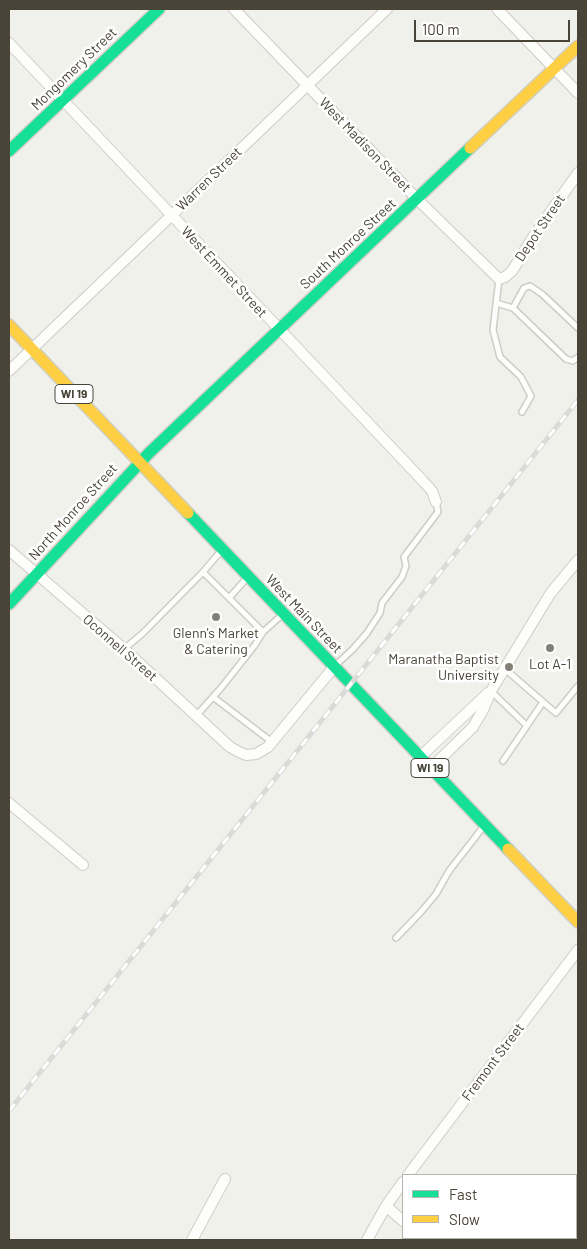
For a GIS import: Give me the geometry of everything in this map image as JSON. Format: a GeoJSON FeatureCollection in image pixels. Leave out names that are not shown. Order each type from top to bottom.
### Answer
{"type":"FeatureCollection","features":[{"type":"Feature","properties":{"kind":"main road","name":"Mongomery Street"},"geometry":{"type":"LineString","coordinates":[[9,151],[159,9]]}},
{"type":"Feature","properties":{"kind":"main road","name":"South Monroe Street"},"geometry":{"type":"LineString","coordinates":[[139,463],[578,46]]}},
{"type":"Feature","properties":{"kind":"main road","name":"West Main Street"},"geometry":{"type":"LineString","coordinates":[[9,326],[578,922]]}},
{"type":"Feature","properties":{"kind":"main road","name":"North Monroe Street"},"geometry":{"type":"LineString","coordinates":[[9,604],[139,463]]}},
{"type":"Feature","properties":{"kind":"street","name":"West Madison Street"},"geometry":{"type":"LineString","coordinates":[[234,9],[417,199],[499,279]]}},
{"type":"Feature","properties":{"kind":"street","name":"Warren Street"},"geometry":{"type":"LineString","coordinates":[[9,372],[388,9]]}},
{"type":"Feature","properties":{"kind":"street"},"geometry":{"type":"LineString","coordinates":[[498,9],[578,93]]}},
{"type":"Feature","properties":{"kind":"street","name":"West Emmet Street"},"geometry":{"type":"LineString","coordinates":[[9,43],[278,330],[423,481],[432,491],[436,502]]}},
{"type":"Feature","properties":{"kind":"street","name":"Depot Street"},"geometry":{"type":"LineString","coordinates":[[499,279],[506,277],[512,271],[535,234],[578,173]]}},
{"type":"Feature","properties":{"kind":"street","name":"Oconnell Street"},"geometry":{"type":"LineString","coordinates":[[9,550],[124,649],[230,747],[246,755],[256,754],[272,742]]}},
{"type":"Feature","properties":{"kind":"street"},"geometry":{"type":"LineString","coordinates":[[430,769],[473,727],[491,691],[550,594],[578,560]]}},
{"type":"Feature","properties":{"kind":"street"},"geometry":{"type":"LineString","coordinates":[[272,742],[334,667]]}},
{"type":"Feature","properties":{"kind":"street"},"geometry":{"type":"LineString","coordinates":[[420,757],[491,691]]}},
{"type":"Feature","properties":{"kind":"street"},"geometry":{"type":"LineString","coordinates":[[10,807],[83,865]]}},
{"type":"Feature","properties":{"kind":"street","name":"Fremont Street"},"geometry":{"type":"LineString","coordinates":[[409,1174],[578,950]]}},
{"type":"Feature","properties":{"kind":"street"},"geometry":{"type":"LineString","coordinates":[[192,1240],[225,1179]]}},
{"type":"Feature","properties":{"kind":"street"},"geometry":{"type":"LineString","coordinates":[[367,1240],[386,1206],[402,1183]]}},
{"type":"Feature","properties":{"kind":"street"},"geometry":{"type":"LineString","coordinates":[[386,1206],[402,1220]]}},
{"type":"Feature","properties":{"kind":"lane"},"geometry":{"type":"LineString","coordinates":[[499,279],[493,330],[500,357],[521,377],[531,396],[522,412]]}},
{"type":"Feature","properties":{"kind":"lane"},"geometry":{"type":"LineString","coordinates":[[513,308],[524,288],[530,286],[542,294],[578,328]]}},
{"type":"Feature","properties":{"kind":"lane"},"geometry":{"type":"LineString","coordinates":[[496,303],[513,308],[566,359],[573,361],[578,358]]}},
{"type":"Feature","properties":{"kind":"lane"},"geometry":{"type":"LineString","coordinates":[[334,667],[353,650],[380,613],[382,603],[402,577],[406,566],[404,557],[438,512],[436,502]]}},
{"type":"Feature","properties":{"kind":"lane"},"geometry":{"type":"LineString","coordinates":[[124,649],[142,634],[222,550]]}},
{"type":"Feature","properties":{"kind":"lane"},"geometry":{"type":"LineString","coordinates":[[203,572],[263,632]]}},
{"type":"Feature","properties":{"kind":"lane"},"geometry":{"type":"LineString","coordinates":[[229,598],[248,577]]}},
{"type":"Feature","properties":{"kind":"lane"},"geometry":{"type":"LineString","coordinates":[[196,716],[255,645],[263,632],[283,614]]}},
{"type":"Feature","properties":{"kind":"lane"},"geometry":{"type":"LineString","coordinates":[[505,669],[556,713],[578,686]]}},
{"type":"Feature","properties":{"kind":"lane"},"geometry":{"type":"LineString","coordinates":[[491,691],[526,725]]}},
{"type":"Feature","properties":{"kind":"lane"},"geometry":{"type":"LineString","coordinates":[[213,697],[272,742]]}},
{"type":"Feature","properties":{"kind":"lane"},"geometry":{"type":"LineString","coordinates":[[503,762],[543,702]]}},
{"type":"Feature","properties":{"kind":"lane"},"geometry":{"type":"LineString","coordinates":[[396,938],[436,894],[449,871],[485,825]]}},
{"type":"Feature","properties":{"kind":"railway"},"geometry":{"type":"LineString","coordinates":[[9,1111],[578,400]]}},
{"type":"Feature","properties":{"kind":"traffic: fast"},"geometry":{"type":"LineString","coordinates":[[9,151],[159,9]]}},
{"type":"Feature","properties":{"kind":"traffic: fast"},"geometry":{"type":"LineString","coordinates":[[9,604],[149,453],[470,148]]}},
{"type":"Feature","properties":{"kind":"traffic: fast"},"geometry":{"type":"LineString","coordinates":[[188,513],[508,849]]}},
{"type":"Feature","properties":{"kind":"traffic: slow"},"geometry":{"type":"LineString","coordinates":[[470,148],[578,46]]}},
{"type":"Feature","properties":{"kind":"traffic: slow"},"geometry":{"type":"LineString","coordinates":[[9,325],[188,513]]}},
{"type":"Feature","properties":{"kind":"traffic: slow"},"geometry":{"type":"LineString","coordinates":[[508,849],[578,922]]}},
{"type":"Feature","properties":{"kind":"place","name":"Glenn's Market & Catering"},"geometry":{"type":"Point","coordinates":[216,617]}},
{"type":"Feature","properties":{"kind":"place","name":"Lot A-1"},"geometry":{"type":"Point","coordinates":[550,648]}},
{"type":"Feature","properties":{"kind":"place","name":"Maranatha Baptist University"},"geometry":{"type":"Point","coordinates":[509,667]}}]}
